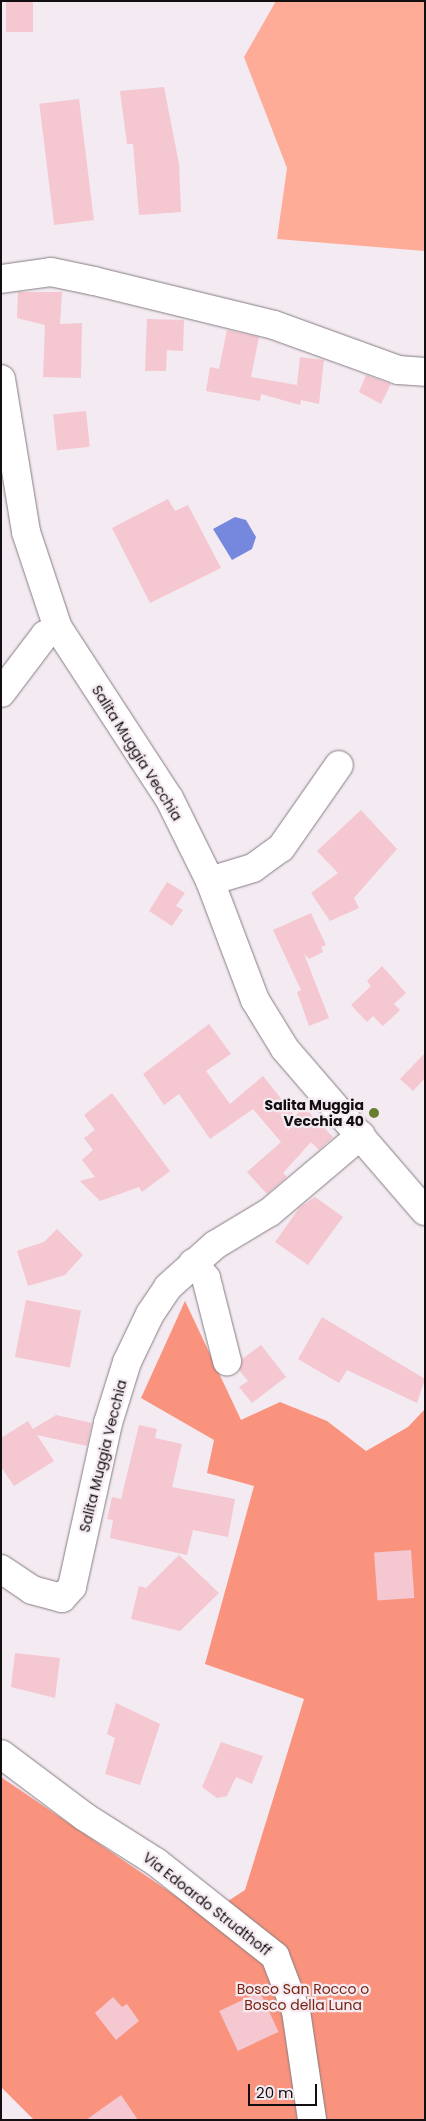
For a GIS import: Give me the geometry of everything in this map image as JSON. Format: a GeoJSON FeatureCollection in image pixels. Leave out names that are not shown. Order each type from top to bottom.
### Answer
{"type":"FeatureCollection","features":[{"type":"Feature","properties":{"kind":"street"},"geometry":{"type":"LineString","coordinates":[[1,279],[51,272],[85,279],[274,324],[398,370],[425,372]]}},
{"type":"Feature","properties":{"kind":"street","name":"Salita Muggia Vecchia"},"geometry":{"type":"LineString","coordinates":[[1,379],[26,532],[58,628],[169,798],[210,882],[255,1000],[285,1048],[425,1211]]}},
{"type":"Feature","properties":{"kind":"street"},"geometry":{"type":"LineString","coordinates":[[1,693],[45,635],[58,628]]}},
{"type":"Feature","properties":{"kind":"street"},"geometry":{"type":"LineString","coordinates":[[210,882],[253,868],[281,848],[340,765]]}},
{"type":"Feature","properties":{"kind":"street","name":"Salita Muggia Vecchia"},"geometry":{"type":"LineString","coordinates":[[1,1569],[32,1590],[62,1598],[72,1587],[108,1423],[127,1362],[150,1314],[193,1263],[270,1212],[361,1135]]}},
{"type":"Feature","properties":{"kind":"street"},"geometry":{"type":"LineString","coordinates":[[193,1263],[206,1278],[227,1361]]}},
{"type":"Feature","properties":{"kind":"street","name":"Via Edoardo Strudthoff"},"geometry":{"type":"LineString","coordinates":[[1,1754],[85,1817],[156,1862],[275,1956],[296,2011],[312,2120]]}},
{"type":"Feature","properties":{"kind":"shaded area"},"geometry":{"type":"Polygon","coordinates":[[[276,1],[425,1],[425,251],[277,239],[287,168],[244,57],[276,1]]]}},
{"type":"Feature","properties":{"kind":"green space","name":"Bosco San Rocco o Bosco della Luna"},"geometry":{"type":"Polygon","coordinates":[[[185,1301],[241,1420],[280,1402],[327,1421],[366,1451],[408,1427],[425,1409],[425,2120],[34,2120],[1,2087],[1,1777],[205,1916],[245,1890],[304,1699],[205,1664],[254,1486],[207,1473],[214,1440],[141,1398],[185,1301]]]}},
{"type":"Feature","properties":{"kind":"water"},"geometry":{"type":"Polygon","coordinates":[[[235,517],[246,520],[256,537],[252,549],[232,560],[213,529],[235,517]]]}},
{"type":"Feature","properties":{"kind":"building"},"geometry":{"type":"Polygon","coordinates":[[[6,1],[33,1],[33,32],[6,32],[6,1]]]}},
{"type":"Feature","properties":{"kind":"building"},"geometry":{"type":"Polygon","coordinates":[[[164,87],[179,164],[181,212],[139,215],[133,144],[127,144],[120,91],[164,87]]]}},
{"type":"Feature","properties":{"kind":"building"},"geometry":{"type":"Polygon","coordinates":[[[79,99],[94,220],[54,225],[39,104],[79,99]]]}},
{"type":"Feature","properties":{"kind":"building"},"geometry":{"type":"Polygon","coordinates":[[[18,292],[62,292],[60,324],[82,323],[81,378],[43,377],[45,325],[17,318],[18,292]]]}},
{"type":"Feature","properties":{"kind":"building"},"geometry":{"type":"Polygon","coordinates":[[[147,319],[184,320],[183,351],[167,350],[166,371],[145,371],[147,319]]]}},
{"type":"Feature","properties":{"kind":"building"},"geometry":{"type":"Polygon","coordinates":[[[227,330],[259,337],[251,377],[297,385],[300,357],[324,360],[319,404],[301,400],[300,405],[261,394],[260,401],[206,391],[210,367],[219,369],[227,330]]]}},
{"type":"Feature","properties":{"kind":"building"},"geometry":{"type":"Polygon","coordinates":[[[366,375],[391,384],[381,404],[359,392],[366,375]]]}},
{"type":"Feature","properties":{"kind":"building"},"geometry":{"type":"Polygon","coordinates":[[[86,411],[90,447],[57,450],[53,414],[86,411]]]}},
{"type":"Feature","properties":{"kind":"building"},"geometry":{"type":"Polygon","coordinates":[[[168,499],[175,511],[188,505],[221,568],[150,603],[112,528],[168,499]]]}},
{"type":"Feature","properties":{"kind":"building"},"geometry":{"type":"Polygon","coordinates":[[[361,810],[397,849],[354,898],[359,908],[330,921],[311,893],[338,873],[317,851],[361,810]]]}},
{"type":"Feature","properties":{"kind":"building"},"geometry":{"type":"Polygon","coordinates":[[[167,882],[185,893],[176,906],[183,910],[172,926],[149,911],[167,882]]]}},
{"type":"Feature","properties":{"kind":"building"},"geometry":{"type":"Polygon","coordinates":[[[311,913],[326,945],[321,947],[323,952],[309,959],[304,954],[329,1018],[309,1026],[297,992],[301,990],[273,930],[311,913]]]}},
{"type":"Feature","properties":{"kind":"building"},"geometry":{"type":"Polygon","coordinates":[[[382,966],[406,993],[394,1004],[400,1010],[383,1026],[373,1016],[367,1022],[351,1005],[371,986],[367,981],[382,966]]]}},
{"type":"Feature","properties":{"kind":"building"},"geometry":{"type":"Polygon","coordinates":[[[209,1024],[231,1054],[206,1071],[230,1104],[263,1076],[295,1116],[304,1107],[333,1137],[319,1150],[311,1142],[283,1173],[287,1177],[267,1194],[247,1172],[281,1142],[253,1109],[210,1139],[179,1094],[164,1105],[143,1074],[209,1024]]]}},
{"type":"Feature","properties":{"kind":"building"},"geometry":{"type":"Polygon","coordinates":[[[425,1053],[425,1078],[413,1091],[400,1079],[425,1053]]]}},
{"type":"Feature","properties":{"kind":"building"},"geometry":{"type":"Polygon","coordinates":[[[112,1093],[170,1171],[142,1192],[139,1187],[100,1201],[80,1181],[95,1177],[82,1160],[93,1150],[84,1138],[95,1130],[84,1115],[112,1093]]]}},
{"type":"Feature","properties":{"kind":"building"},"geometry":{"type":"Polygon","coordinates":[[[315,1197],[343,1217],[308,1265],[275,1242],[300,1207],[315,1197]]]}},
{"type":"Feature","properties":{"kind":"building"},"geometry":{"type":"Polygon","coordinates":[[[57,1229],[83,1255],[65,1275],[28,1286],[17,1251],[44,1242],[57,1229]]]}},
{"type":"Feature","properties":{"kind":"building"},"geometry":{"type":"Polygon","coordinates":[[[26,1300],[81,1311],[70,1368],[15,1357],[26,1300]]]}},
{"type":"Feature","properties":{"kind":"building"},"geometry":{"type":"Polygon","coordinates":[[[322,1317],[425,1379],[417,1403],[347,1370],[339,1383],[298,1359],[322,1317]]]}},
{"type":"Feature","properties":{"kind":"building"},"geometry":{"type":"Polygon","coordinates":[[[261,1345],[286,1377],[252,1403],[239,1387],[248,1381],[239,1370],[242,1359],[261,1345]]]}},
{"type":"Feature","properties":{"kind":"building"},"geometry":{"type":"Polygon","coordinates":[[[56,1415],[92,1423],[87,1446],[37,1435],[54,1461],[14,1486],[1,1467],[1,1438],[28,1421],[33,1429],[56,1415]]]}},
{"type":"Feature","properties":{"kind":"building"},"geometry":{"type":"Polygon","coordinates":[[[139,1425],[157,1429],[155,1438],[182,1444],[172,1487],[235,1499],[228,1537],[193,1530],[187,1555],[110,1538],[113,1520],[107,1519],[112,1497],[121,1499],[139,1425]]]}},
{"type":"Feature","properties":{"kind":"building"},"geometry":{"type":"Polygon","coordinates":[[[411,1550],[414,1598],[377,1600],[374,1553],[411,1550]]]}},
{"type":"Feature","properties":{"kind":"building"},"geometry":{"type":"Polygon","coordinates":[[[179,1555],[219,1593],[180,1631],[131,1619],[139,1586],[146,1588],[179,1555]]]}},
{"type":"Feature","properties":{"kind":"building"},"geometry":{"type":"Polygon","coordinates":[[[15,1653],[60,1658],[55,1698],[11,1687],[15,1653]]]}},
{"type":"Feature","properties":{"kind":"building"},"geometry":{"type":"Polygon","coordinates":[[[116,1703],[160,1724],[140,1785],[105,1774],[115,1738],[107,1734],[116,1703]]]}},
{"type":"Feature","properties":{"kind":"building"},"geometry":{"type":"Polygon","coordinates":[[[221,1742],[263,1756],[252,1784],[236,1777],[227,1796],[217,1798],[202,1787],[221,1742]]]}},
{"type":"Feature","properties":{"kind":"building"},"geometry":{"type":"Polygon","coordinates":[[[260,1992],[279,2032],[238,2051],[219,2011],[260,1992]]]}},
{"type":"Feature","properties":{"kind":"building"},"geometry":{"type":"Polygon","coordinates":[[[113,1997],[122,2007],[127,2004],[139,2021],[116,2040],[95,2013],[113,1997]]]}},
{"type":"Feature","properties":{"kind":"building"},"geometry":{"type":"Polygon","coordinates":[[[121,2095],[138,2120],[86,2120],[121,2095]]]}},
{"type":"Feature","properties":{"kind":"place","name":"Salita Muggia Vecchia 40"},"geometry":{"type":"Point","coordinates":[374,1113]}}]}
